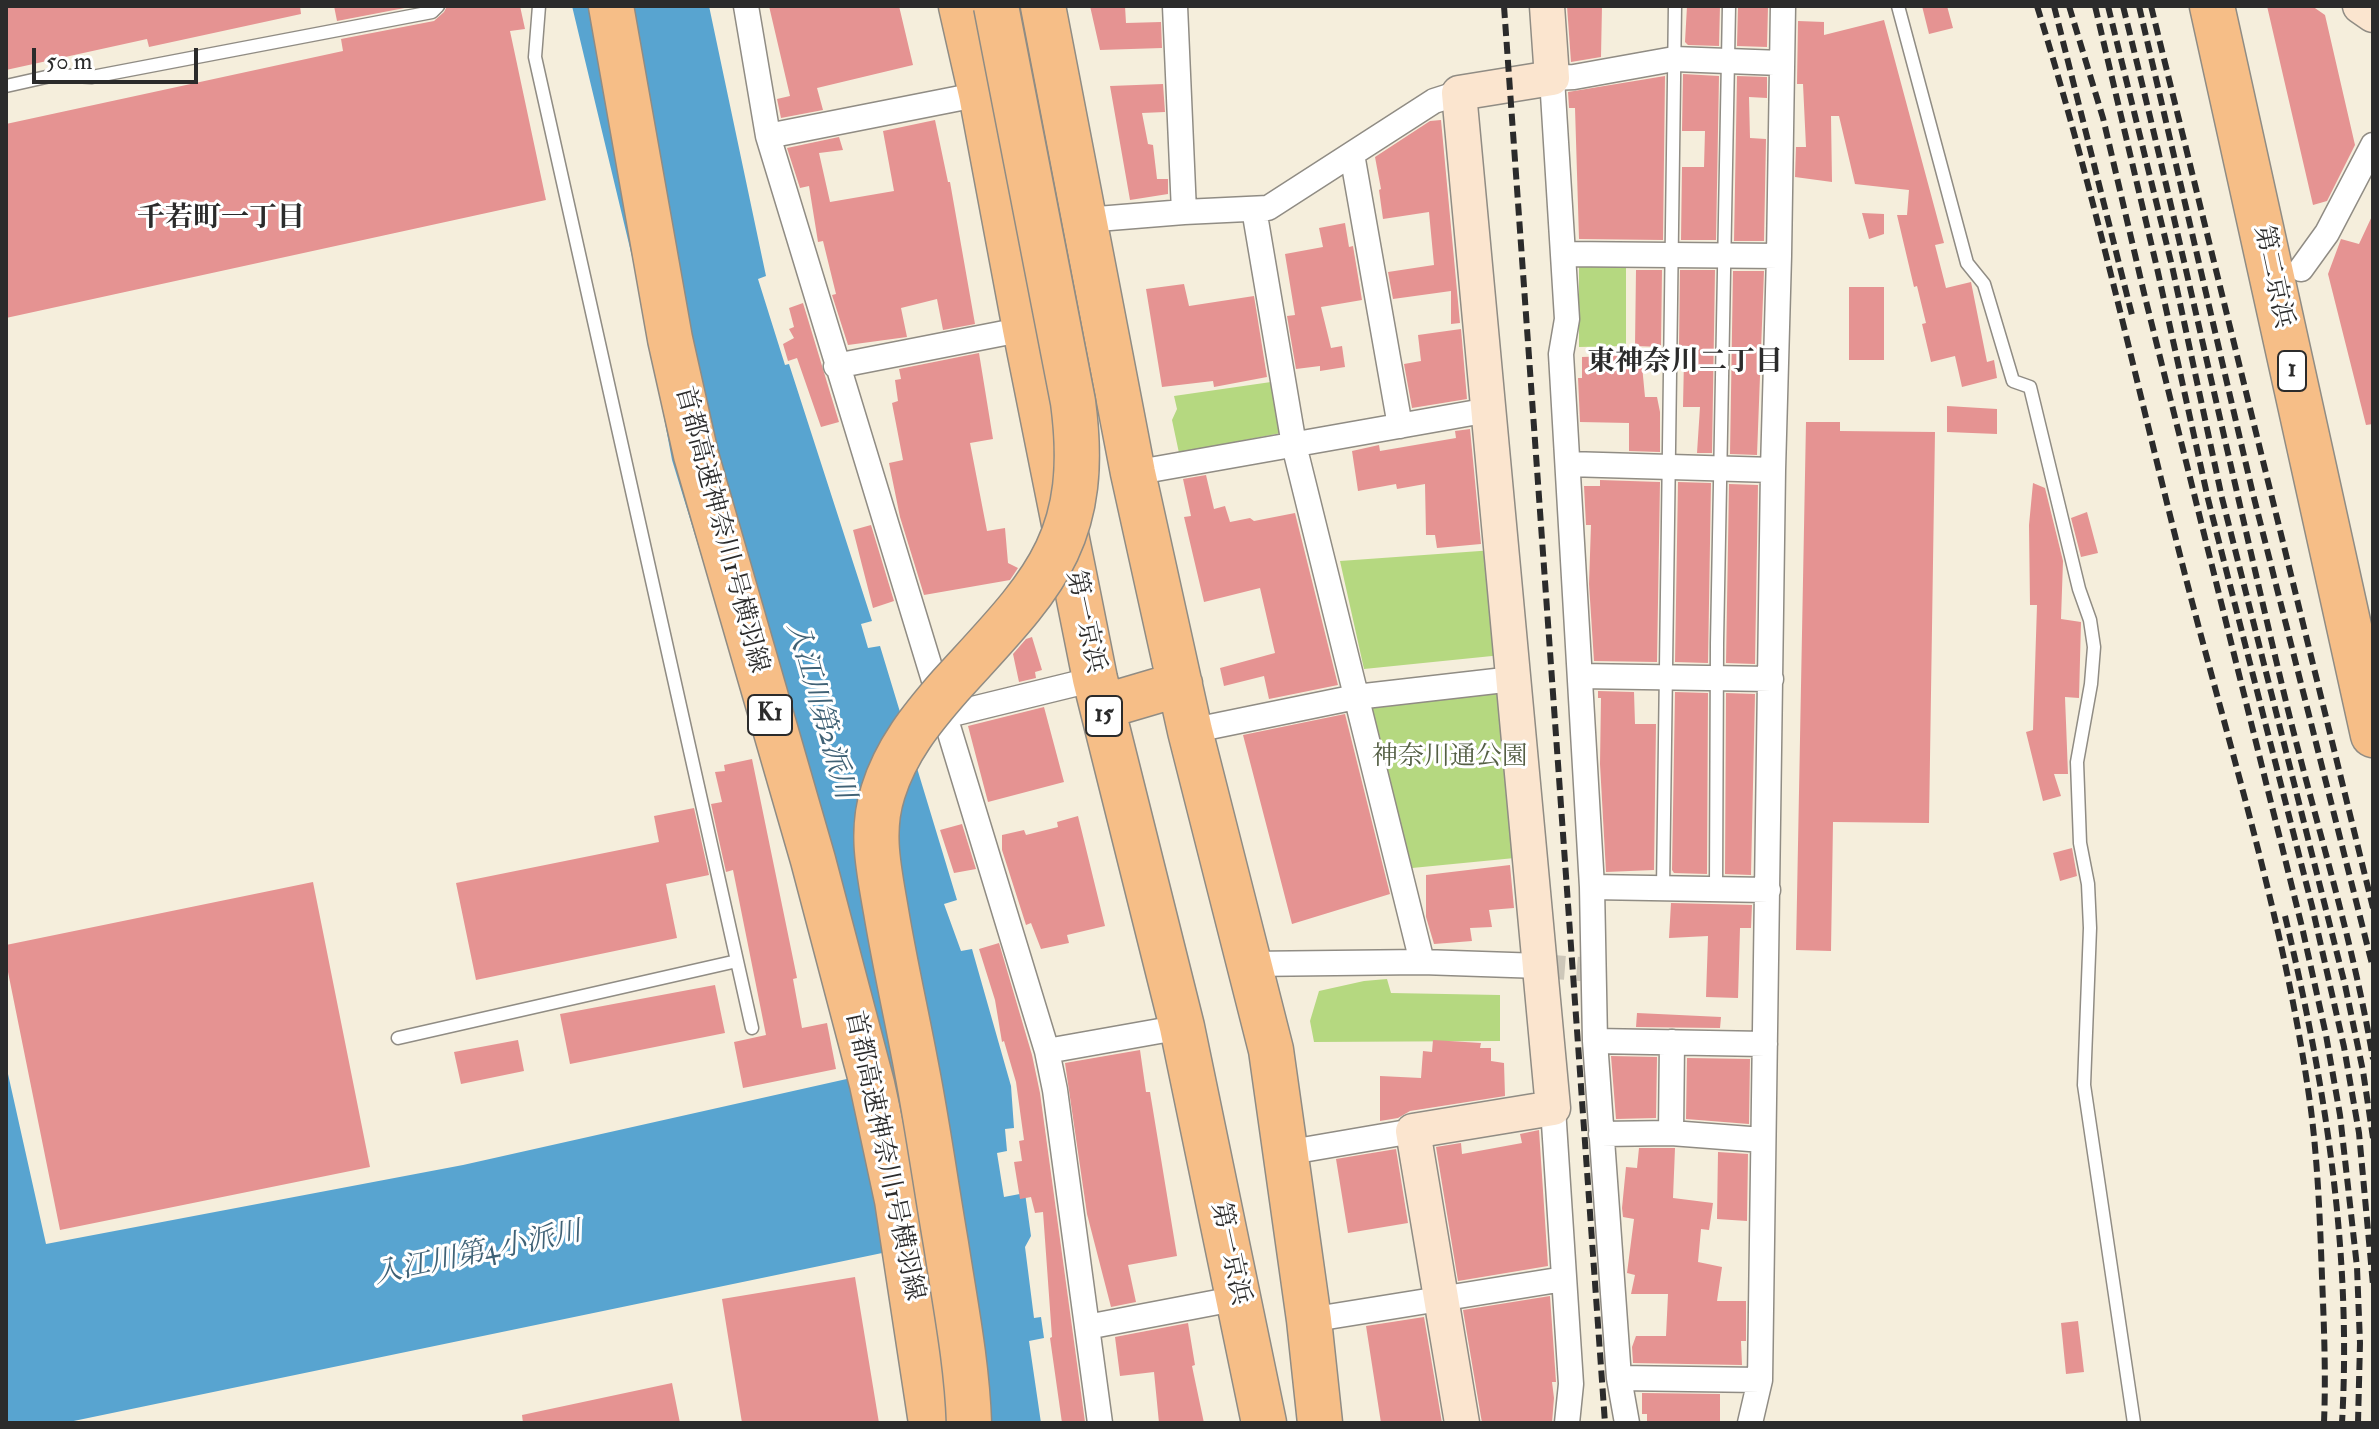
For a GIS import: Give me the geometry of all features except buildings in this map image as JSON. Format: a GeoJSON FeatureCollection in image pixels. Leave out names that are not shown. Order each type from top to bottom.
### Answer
{"type":"FeatureCollection","features":[{"type":"Feature","properties":{"kind":"highway"},"geometry":{"type":"LineString","coordinates":[[583,6],[632,262],[696,455]]}},
{"type":"Feature","properties":{"kind":"highway","name":"首都高速神奈川1号横羽線"},"geometry":{"type":"LineString","coordinates":[[611,6],[670,339],[696,455],[813,860],[872,1084],[897,1200],[931,1423]]}},
{"type":"Feature","properties":{"kind":"highway","name":"首都高速神奈川1号横羽線"},"geometry":{"type":"LineString","coordinates":[[639,6],[697,334],[723,448],[839,853],[899,1079],[944,1315],[959,1423]]}},
{"type":"Feature","properties":{"kind":"highway","name":"第一京浜"},"geometry":{"type":"LineString","coordinates":[[961,6],[1099,693],[1182,1027],[1264,1423]]}},
{"type":"Feature","properties":{"kind":"highway"},"geometry":{"type":"LineString","coordinates":[[969,1423],[958,1321],[918,1074],[875,848],[875,818],[891,769],[910,735],[1043,579],[1065,535],[1078,478],[1071,388],[996,6]]}},
{"type":"Feature","properties":{"kind":"highway"},"geometry":{"type":"LineString","coordinates":[[1043,6],[1133,473],[1190,731],[1271,1050],[1309,1320],[1320,1423]]}},
{"type":"Feature","properties":{"kind":"highway","name":"第二京浜"},"geometry":{"type":"LineString","coordinates":[[2212,6],[2373,735]]}},
{"type":"Feature","properties":{"kind":"highway","name":"第二京浜"},"geometry":{"type":"LineString","coordinates":[[2241,6],[2301,269],[2373,612]]}},
{"type":"Feature","properties":{"kind":"highway","name":"15"},"geometry":{"type":"LineString","coordinates":[[1099,693],[1180,684]]}},
{"type":"Feature","properties":{"kind":"street"},"geometry":{"type":"LineString","coordinates":[[746,6],[768,136],[1047,1051],[1055,1090],[1100,1423]]}},
{"type":"Feature","properties":{"kind":"street"},"geometry":{"type":"LineString","coordinates":[[1175,6],[1184,212]]}},
{"type":"Feature","properties":{"kind":"street"},"geometry":{"type":"LineString","coordinates":[[1547,6],[1564,254],[1567,319],[1561,354],[1592,887],[1595,1041],[1619,1378],[1627,1423]]}},
{"type":"Feature","properties":{"kind":"street"},"geometry":{"type":"LineString","coordinates":[[1750,1423],[1760,1380],[1783,6]]}},
{"type":"Feature","properties":{"kind":"street"},"geometry":{"type":"LineString","coordinates":[[2360,6],[2373,15]]}},
{"type":"Feature","properties":{"kind":"street"},"geometry":{"type":"LineString","coordinates":[[1085,220],[1268,208],[1434,101],[1459,93],[1674,59],[1781,63]]}},
{"type":"Feature","properties":{"kind":"street"},"geometry":{"type":"LineString","coordinates":[[1459,93],[1553,1108],[1571,1384],[1567,1423]]}},
{"type":"Feature","properties":{"kind":"street"},"geometry":{"type":"LineString","coordinates":[[768,136],[981,94]]}},
{"type":"Feature","properties":{"kind":"street"},"geometry":{"type":"LineString","coordinates":[[2301,269],[2327,233],[2373,145]]}},
{"type":"Feature","properties":{"kind":"street"},"geometry":{"type":"LineString","coordinates":[[1352,154],[1400,426]]}},
{"type":"Feature","properties":{"kind":"street"},"geometry":{"type":"LineString","coordinates":[[1254,209],[1294,445],[1422,962]]}},
{"type":"Feature","properties":{"kind":"street"},"geometry":{"type":"LineString","coordinates":[[1564,254],[1779,256]]}},
{"type":"Feature","properties":{"kind":"street"},"geometry":{"type":"LineString","coordinates":[[836,366],[1025,329]]}},
{"type":"Feature","properties":{"kind":"street"},"geometry":{"type":"LineString","coordinates":[[1133,473],[1489,410]]}},
{"type":"Feature","properties":{"kind":"street"},"geometry":{"type":"LineString","coordinates":[[1568,464],[1773,470]]}},
{"type":"Feature","properties":{"kind":"street"},"geometry":{"type":"LineString","coordinates":[[1580,676],[1771,679]]}},
{"type":"Feature","properties":{"kind":"street"},"geometry":{"type":"LineString","coordinates":[[1190,731],[1356,697],[1513,679]]}},
{"type":"Feature","properties":{"kind":"street"},"geometry":{"type":"LineString","coordinates":[[944,716],[1099,693]]}},
{"type":"Feature","properties":{"kind":"street"},"geometry":{"type":"LineString","coordinates":[[1592,887],[1768,890]]}},
{"type":"Feature","properties":{"kind":"street"},"geometry":{"type":"LineString","coordinates":[[1248,964],[1422,962],[1541,966]]}},
{"type":"Feature","properties":{"kind":"street"},"geometry":{"type":"LineString","coordinates":[[1047,1051],[1182,1027]]}},
{"type":"Feature","properties":{"kind":"street"},"geometry":{"type":"LineString","coordinates":[[1595,1041],[1765,1044]]}},
{"type":"Feature","properties":{"kind":"street"},"geometry":{"type":"LineString","coordinates":[[1671,1133],[1672,1042]]}},
{"type":"Feature","properties":{"kind":"street"},"geometry":{"type":"LineString","coordinates":[[1285,1153],[1553,1108]]}},
{"type":"Feature","properties":{"kind":"street"},"geometry":{"type":"LineString","coordinates":[[1413,1131],[1462,1423]]}},
{"type":"Feature","properties":{"kind":"street"},"geometry":{"type":"LineString","coordinates":[[1601,1134],[1671,1133],[1763,1140]]}},
{"type":"Feature","properties":{"kind":"street"},"geometry":{"type":"LineString","coordinates":[[1309,1320],[1564,1279]]}},
{"type":"Feature","properties":{"kind":"street"},"geometry":{"type":"LineString","coordinates":[[1087,1327],[1239,1298]]}},
{"type":"Feature","properties":{"kind":"street"},"geometry":{"type":"LineString","coordinates":[[1619,1378],[1760,1380]]}},
{"type":"Feature","properties":{"kind":"lane"},"geometry":{"type":"LineString","coordinates":[[6,86],[55,75],[92,77],[432,12],[438,6]]}},
{"type":"Feature","properties":{"kind":"lane"},"geometry":{"type":"LineString","coordinates":[[539,6],[535,57],[752,1028]]}},
{"type":"Feature","properties":{"kind":"lane"},"geometry":{"type":"LineString","coordinates":[[1663,888],[1675,6]]}},
{"type":"Feature","properties":{"kind":"lane"},"geometry":{"type":"LineString","coordinates":[[1716,889],[1729,6]]}},
{"type":"Feature","properties":{"kind":"lane"},"geometry":{"type":"LineString","coordinates":[[1898,6],[1967,263],[1984,284],[2013,381],[2030,387],[2079,589],[2090,620],[2094,647],[2091,684],[2077,762],[2080,843],[2088,884],[2090,928],[2084,1085],[2134,1423]]}},
{"type":"Feature","properties":{"kind":"lane"},"geometry":{"type":"LineString","coordinates":[[398,1038],[737,961]]}},
{"type":"Feature","properties":{"kind":"green space"},"geometry":{"type":"Polygon","coordinates":[[[1579,264],[1626,264],[1626,346],[1579,347],[1579,264]]]}},
{"type":"Feature","properties":{"kind":"green space"},"geometry":{"type":"Polygon","coordinates":[[[1271,382],[1281,433],[1179,453],[1172,420],[1177,409],[1174,396],[1271,382]]]}},
{"type":"Feature","properties":{"kind":"green space"},"geometry":{"type":"Polygon","coordinates":[[[1494,550],[1502,655],[1364,669],[1340,561],[1494,550]]]}},
{"type":"Feature","properties":{"kind":"green space","name":"神奈川通公園"},"geometry":{"type":"Polygon","coordinates":[[[1497,687],[1525,857],[1412,868],[1369,702],[1497,687]]]}},
{"type":"Feature","properties":{"kind":"green space"},"geometry":{"type":"Polygon","coordinates":[[[1387,979],[1391,993],[1500,995],[1500,1041],[1314,1042],[1310,1021],[1319,991],[1387,979]]]}},
{"type":"Feature","properties":{"kind":"water"},"geometry":{"type":"Polygon","coordinates":[[[572,6],[709,6],[766,276],[758,279],[785,365],[789,364],[872,621],[861,624],[868,648],[880,646],[957,900],[944,904],[961,951],[972,949],[1011,1086],[1014,1128],[1005,1129],[1007,1151],[997,1153],[1004,1197],[1025,1193],[1031,1236],[1025,1247],[1034,1318],[1041,1317],[1044,1338],[1029,1341],[1041,1423],[911,1423],[887,1252],[64,1423],[6,1423],[6,1065],[46,1244],[463,1165],[860,1076],[672,460],[640,290],[572,6]]]}},
{"type":"Feature","properties":{"kind":"tunnel"},"geometry":{"type":"LineString","coordinates":[[1541,966],[1593,970]]}},
{"type":"Feature","properties":{"kind":"railway"},"geometry":{"type":"LineString","coordinates":[[1504,6],[1605,1423]]}},
{"type":"Feature","properties":{"kind":"railway"},"geometry":{"type":"LineString","coordinates":[[2037,6],[2096,214],[2287,972],[2311,1110],[2315,1152],[2324,1332],[2324,1423]]}},
{"type":"Feature","properties":{"kind":"railway"},"geometry":{"type":"LineString","coordinates":[[2054,6],[2133,319]]}},
{"type":"Feature","properties":{"kind":"railway"},"geometry":{"type":"LineString","coordinates":[[2069,6],[2103,118],[2326,1035],[2340,1115],[2357,1267],[2360,1343],[2358,1423]]}},
{"type":"Feature","properties":{"kind":"railway"},"geometry":{"type":"LineString","coordinates":[[2095,6],[2208,499],[2312,906],[2344,1047],[2359,1133],[2373,1285]]}},
{"type":"Feature","properties":{"kind":"railway"},"geometry":{"type":"LineString","coordinates":[[2108,6],[2172,266],[2222,498],[2345,985],[2373,1138]]}},
{"type":"Feature","properties":{"kind":"railway"},"geometry":{"type":"LineString","coordinates":[[2123,6],[2287,706],[2355,970],[2373,1059]]}},
{"type":"Feature","properties":{"kind":"railway"},"geometry":{"type":"LineString","coordinates":[[2139,6],[2252,490],[2373,968]]}},
{"type":"Feature","properties":{"kind":"railway"},"geometry":{"type":"LineString","coordinates":[[2151,6],[2373,908]]}},
{"type":"Feature","properties":{"kind":"railway"},"geometry":{"type":"LineString","coordinates":[[2285,916],[2312,1041],[2332,1168],[2343,1295],[2342,1423]]}},
{"type":"Feature","properties":{"kind":"district","name":"千若町一丁目"},"geometry":{"type":"Point","coordinates":[221,220]}},
{"type":"Feature","properties":{"kind":"district","name":"東神奈川二丁目"},"geometry":{"type":"Point","coordinates":[1685,364]}},
{"type":"Feature","properties":{"kind":"water label","name":"入江川第2派川"},"geometry":{"type":"Point","coordinates":[819,711]}},
{"type":"Feature","properties":{"kind":"water label","name":"入江川第4小派川"},"geometry":{"type":"Point","coordinates":[478,1255]}}]}
